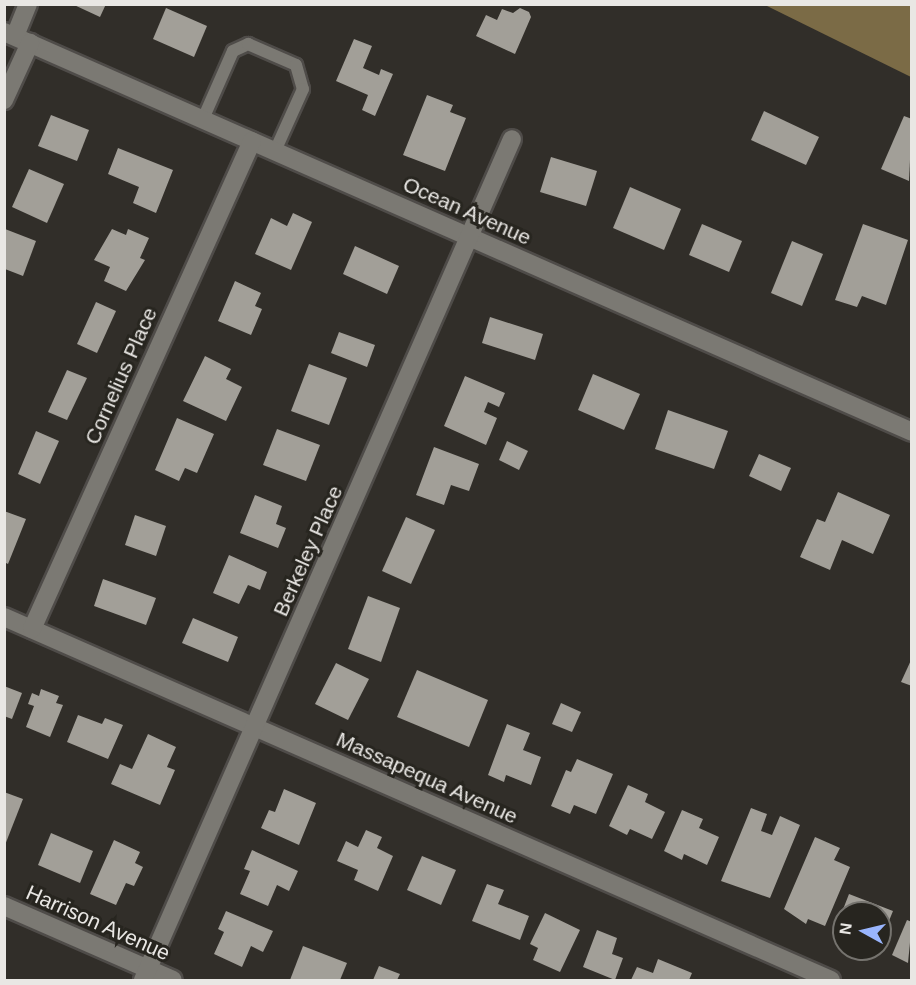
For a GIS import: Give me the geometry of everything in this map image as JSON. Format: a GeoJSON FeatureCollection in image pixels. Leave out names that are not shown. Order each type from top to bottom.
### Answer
{"type":"FeatureCollection","features":[{"type":"Feature","properties":{"kind":"street"},"geometry":{"type":"LineString","coordinates":[[4,100],[16,37],[28,4]]}},
{"type":"Feature","properties":{"kind":"street","name":"Ocean Avenue"},"geometry":{"type":"LineString","coordinates":[[16,37],[912,432]]}},
{"type":"Feature","properties":{"kind":"street","name":"Berkeley Place"},"geometry":{"type":"LineString","coordinates":[[145,975],[512,139]]}},
{"type":"Feature","properties":{"kind":"street","name":"Cornelius Place"},"geometry":{"type":"LineString","coordinates":[[32,629],[252,141]]}},
{"type":"Feature","properties":{"kind":"street","name":"Massapequa Avenue"},"geometry":{"type":"LineString","coordinates":[[4,617],[831,981]]}},
{"type":"Feature","properties":{"kind":"street","name":"Harrison Avenue"},"geometry":{"type":"LineString","coordinates":[[4,906],[145,975],[173,981]]}},
{"type":"Feature","properties":{"kind":"lane"},"geometry":{"type":"LineString","coordinates":[[203,119],[233,51],[248,44],[296,65],[303,88],[275,151]]}},
{"type":"Feature","properties":{"kind":"shaded area"},"geometry":{"type":"Polygon","coordinates":[[[765,5],[911,5],[911,77],[765,5]]]}},
{"type":"Feature","properties":{"kind":"building"},"geometry":{"type":"Polygon","coordinates":[[[72,4],[106,4],[100,17],[72,4]]]}},
{"type":"Feature","properties":{"kind":"building"},"geometry":{"type":"Polygon","coordinates":[[[166,8],[207,26],[194,57],[153,39],[166,8]]]}},
{"type":"Feature","properties":{"kind":"building"},"geometry":{"type":"Polygon","coordinates":[[[520,8],[529,12],[531,17],[515,54],[476,36],[486,15],[497,20],[502,9],[513,13],[520,8]]]}},
{"type":"Feature","properties":{"kind":"building"},"geometry":{"type":"Polygon","coordinates":[[[354,39],[372,46],[363,68],[379,75],[381,69],[393,74],[375,116],[362,110],[368,95],[336,81],[354,39]]]}},
{"type":"Feature","properties":{"kind":"building"},"geometry":{"type":"Polygon","coordinates":[[[427,95],[453,105],[450,112],[466,118],[445,171],[403,155],[427,95]]]}},
{"type":"Feature","properties":{"kind":"building"},"geometry":{"type":"Polygon","coordinates":[[[764,111],[819,137],[806,165],[751,140],[764,111]]]}},
{"type":"Feature","properties":{"kind":"building"},"geometry":{"type":"Polygon","coordinates":[[[51,115],[89,130],[77,161],[38,146],[51,115]]]}},
{"type":"Feature","properties":{"kind":"building"},"geometry":{"type":"Polygon","coordinates":[[[904,116],[912,119],[909,181],[881,169],[904,116]]]}},
{"type":"Feature","properties":{"kind":"building"},"geometry":{"type":"Polygon","coordinates":[[[118,148],[173,170],[156,213],[133,203],[139,187],[108,174],[118,148]]]}},
{"type":"Feature","properties":{"kind":"building"},"geometry":{"type":"Polygon","coordinates":[[[551,157],[597,171],[586,206],[540,192],[551,157]]]}},
{"type":"Feature","properties":{"kind":"building"},"geometry":{"type":"Polygon","coordinates":[[[29,169],[64,184],[47,223],[12,207],[29,169]]]}},
{"type":"Feature","properties":{"kind":"building"},"geometry":{"type":"Polygon","coordinates":[[[630,187],[681,209],[664,250],[613,228],[630,187]]]}},
{"type":"Feature","properties":{"kind":"building"},"geometry":{"type":"Polygon","coordinates":[[[293,213],[312,222],[291,270],[255,254],[271,218],[287,226],[293,213]]]}},
{"type":"Feature","properties":{"kind":"building"},"geometry":{"type":"Polygon","coordinates":[[[702,224],[742,241],[729,272],[689,255],[702,224]]]}},
{"type":"Feature","properties":{"kind":"building"},"geometry":{"type":"Polygon","coordinates":[[[863,224],[908,240],[886,305],[862,296],[857,307],[835,300],[863,224]]]}},
{"type":"Feature","properties":{"kind":"building"},"geometry":{"type":"Polygon","coordinates":[[[5,229],[36,241],[23,276],[5,269],[5,229]]]}},
{"type":"Feature","properties":{"kind":"building"},"geometry":{"type":"Polygon","coordinates":[[[112,229],[126,235],[128,229],[149,238],[140,258],[145,260],[126,291],[104,281],[110,267],[94,260],[112,229]]]}},
{"type":"Feature","properties":{"kind":"building"},"geometry":{"type":"Polygon","coordinates":[[[792,241],[823,254],[802,306],[771,293],[792,241]]]}},
{"type":"Feature","properties":{"kind":"building"},"geometry":{"type":"Polygon","coordinates":[[[355,246],[399,266],[387,294],[343,274],[355,246]]]}},
{"type":"Feature","properties":{"kind":"building"},"geometry":{"type":"Polygon","coordinates":[[[235,281],[261,293],[255,306],[262,309],[251,335],[218,321],[235,281]]]}},
{"type":"Feature","properties":{"kind":"building"},"geometry":{"type":"Polygon","coordinates":[[[96,302],[116,311],[97,353],[77,344],[96,302]]]}},
{"type":"Feature","properties":{"kind":"building"},"geometry":{"type":"Polygon","coordinates":[[[490,317],[543,334],[535,360],[482,343],[490,317]]]}},
{"type":"Feature","properties":{"kind":"building"},"geometry":{"type":"Polygon","coordinates":[[[339,332],[375,345],[367,367],[331,353],[339,332]]]}},
{"type":"Feature","properties":{"kind":"building"},"geometry":{"type":"Polygon","coordinates":[[[205,356],[231,369],[226,379],[242,387],[226,421],[183,401],[205,356]]]}},
{"type":"Feature","properties":{"kind":"building"},"geometry":{"type":"Polygon","coordinates":[[[309,364],[347,378],[329,425],[291,411],[309,364]]]}},
{"type":"Feature","properties":{"kind":"building"},"geometry":{"type":"Polygon","coordinates":[[[67,370],[87,378],[67,420],[48,412],[67,370]]]}},
{"type":"Feature","properties":{"kind":"building"},"geometry":{"type":"Polygon","coordinates":[[[593,374],[640,394],[624,430],[578,410],[593,374]]]}},
{"type":"Feature","properties":{"kind":"building"},"geometry":{"type":"Polygon","coordinates":[[[465,376],[505,393],[499,407],[488,402],[484,412],[497,418],[486,445],[444,426],[465,376]]]}},
{"type":"Feature","properties":{"kind":"building"},"geometry":{"type":"Polygon","coordinates":[[[668,410],[728,431],[714,469],[655,449],[668,410]]]}},
{"type":"Feature","properties":{"kind":"building"},"geometry":{"type":"Polygon","coordinates":[[[177,418],[214,434],[197,473],[185,468],[179,481],[155,470],[177,418]]]}},
{"type":"Feature","properties":{"kind":"building"},"geometry":{"type":"Polygon","coordinates":[[[277,429],[320,445],[306,481],[263,465],[277,429]]]}},
{"type":"Feature","properties":{"kind":"building"},"geometry":{"type":"Polygon","coordinates":[[[36,431],[59,441],[40,484],[18,474],[36,431]]]}},
{"type":"Feature","properties":{"kind":"building"},"geometry":{"type":"Polygon","coordinates":[[[507,441],[528,451],[519,470],[499,460],[507,441]]]}},
{"type":"Feature","properties":{"kind":"building"},"geometry":{"type":"Polygon","coordinates":[[[434,447],[479,464],[469,491],[451,485],[444,505],[416,495],[434,447]]]}},
{"type":"Feature","properties":{"kind":"building"},"geometry":{"type":"Polygon","coordinates":[[[759,454],[791,468],[781,491],[749,476],[759,454]]]}},
{"type":"Feature","properties":{"kind":"building"},"geometry":{"type":"Polygon","coordinates":[[[838,492],[890,515],[873,554],[842,540],[830,570],[800,557],[817,519],[825,522],[838,492]]]}},
{"type":"Feature","properties":{"kind":"building"},"geometry":{"type":"Polygon","coordinates":[[[255,495],[282,506],[276,524],[286,528],[278,548],[240,533],[255,495]]]}},
{"type":"Feature","properties":{"kind":"building"},"geometry":{"type":"Polygon","coordinates":[[[4,511],[26,519],[8,564],[4,562],[4,511]]]}},
{"type":"Feature","properties":{"kind":"building"},"geometry":{"type":"Polygon","coordinates":[[[135,515],[166,526],[156,556],[125,545],[135,515]]]}},
{"type":"Feature","properties":{"kind":"building"},"geometry":{"type":"Polygon","coordinates":[[[406,517],[435,530],[411,584],[382,571],[406,517]]]}},
{"type":"Feature","properties":{"kind":"building"},"geometry":{"type":"Polygon","coordinates":[[[229,555],[267,572],[260,590],[248,585],[239,604],[213,593],[229,555]]]}},
{"type":"Feature","properties":{"kind":"building"},"geometry":{"type":"Polygon","coordinates":[[[103,579],[156,598],[146,625],[94,606],[103,579]]]}},
{"type":"Feature","properties":{"kind":"building"},"geometry":{"type":"Polygon","coordinates":[[[368,596],[400,608],[381,662],[348,649],[368,596]]]}},
{"type":"Feature","properties":{"kind":"building"},"geometry":{"type":"Polygon","coordinates":[[[193,618],[238,637],[228,662],[182,643],[193,618]]]}},
{"type":"Feature","properties":{"kind":"building"},"geometry":{"type":"Polygon","coordinates":[[[912,658],[912,686],[901,682],[912,658]]]}},
{"type":"Feature","properties":{"kind":"building"},"geometry":{"type":"Polygon","coordinates":[[[336,663],[369,679],[348,720],[315,704],[336,663]]]}},
{"type":"Feature","properties":{"kind":"building"},"geometry":{"type":"Polygon","coordinates":[[[417,670],[488,700],[469,747],[397,717],[417,670]]]}},
{"type":"Feature","properties":{"kind":"building"},"geometry":{"type":"Polygon","coordinates":[[[4,686],[22,693],[12,719],[4,716],[4,686]]]}},
{"type":"Feature","properties":{"kind":"building"},"geometry":{"type":"Polygon","coordinates":[[[41,689],[59,696],[56,703],[63,705],[50,737],[26,727],[34,706],[28,704],[32,693],[39,696],[41,689]]]}},
{"type":"Feature","properties":{"kind":"building"},"geometry":{"type":"Polygon","coordinates":[[[561,703],[581,712],[572,732],[552,724],[561,703]]]}},
{"type":"Feature","properties":{"kind":"building"},"geometry":{"type":"Polygon","coordinates":[[[78,715],[102,724],[105,718],[123,725],[108,759],[67,742],[78,715]]]}},
{"type":"Feature","properties":{"kind":"building"},"geometry":{"type":"Polygon","coordinates":[[[507,724],[530,733],[523,750],[541,757],[531,785],[506,775],[504,782],[488,775],[507,724]]]}},
{"type":"Feature","properties":{"kind":"building"},"geometry":{"type":"Polygon","coordinates":[[[148,734],[176,747],[167,767],[175,770],[160,805],[111,784],[120,764],[132,769],[148,734]]]}},
{"type":"Feature","properties":{"kind":"building"},"geometry":{"type":"Polygon","coordinates":[[[577,759],[613,774],[596,814],[574,805],[570,814],[551,806],[566,770],[571,772],[577,759]]]}},
{"type":"Feature","properties":{"kind":"building"},"geometry":{"type":"Polygon","coordinates":[[[628,785],[648,794],[645,802],[665,812],[652,839],[630,829],[627,835],[609,826],[628,785]]]}},
{"type":"Feature","properties":{"kind":"building"},"geometry":{"type":"Polygon","coordinates":[[[284,789],[316,803],[299,845],[261,828],[269,810],[275,812],[284,789]]]}},
{"type":"Feature","properties":{"kind":"building"},"geometry":{"type":"Polygon","coordinates":[[[4,792],[23,799],[5,845],[4,845],[4,792]]]}},
{"type":"Feature","properties":{"kind":"building"},"geometry":{"type":"Polygon","coordinates":[[[751,808],[767,814],[761,831],[772,835],[780,816],[800,825],[770,898],[721,881],[751,808]]]}},
{"type":"Feature","properties":{"kind":"building"},"geometry":{"type":"Polygon","coordinates":[[[682,810],[703,819],[699,828],[719,837],[707,865],[684,854],[682,860],[664,851],[682,810]]]}},
{"type":"Feature","properties":{"kind":"building"},"geometry":{"type":"Polygon","coordinates":[[[366,830],[382,837],[377,848],[393,856],[378,891],[354,880],[358,870],[337,861],[346,841],[358,847],[366,830]]]}},
{"type":"Feature","properties":{"kind":"building"},"geometry":{"type":"Polygon","coordinates":[[[51,833],[93,851],[80,883],[38,865],[51,833]]]}},
{"type":"Feature","properties":{"kind":"building"},"geometry":{"type":"Polygon","coordinates":[[[815,837],[840,848],[834,860],[850,867],[836,901],[832,901],[832,909],[825,926],[808,919],[806,924],[784,909],[815,837]]]}},
{"type":"Feature","properties":{"kind":"building"},"geometry":{"type":"Polygon","coordinates":[[[114,840],[140,852],[135,863],[143,867],[134,886],[126,883],[116,905],[90,894],[114,840]]]}},
{"type":"Feature","properties":{"kind":"building"},"geometry":{"type":"Polygon","coordinates":[[[252,850],[298,871],[289,891],[277,885],[268,906],[240,894],[250,871],[244,869],[252,850]]]}},
{"type":"Feature","properties":{"kind":"building"},"geometry":{"type":"Polygon","coordinates":[[[422,856],[456,870],[441,905],[407,890],[422,856]]]}},
{"type":"Feature","properties":{"kind":"building"},"geometry":{"type":"Polygon","coordinates":[[[487,884],[504,890],[498,904],[529,916],[520,940],[472,921],[487,884]]]}},
{"type":"Feature","properties":{"kind":"building"},"geometry":{"type":"Polygon","coordinates":[[[849,894],[867,901],[846,901],[849,894]]]}},
{"type":"Feature","properties":{"kind":"building"},"geometry":{"type":"Polygon","coordinates":[[[226,911],[273,931],[263,952],[251,946],[242,967],[214,954],[224,932],[218,929],[226,911]]]}},
{"type":"Feature","properties":{"kind":"building"},"geometry":{"type":"Polygon","coordinates":[[[545,913],[580,930],[560,972],[533,960],[538,948],[530,944],[545,913]]]}},
{"type":"Feature","properties":{"kind":"building"},"geometry":{"type":"Polygon","coordinates":[[[907,920],[912,922],[908,963],[892,955],[907,920]]]}},
{"type":"Feature","properties":{"kind":"building"},"geometry":{"type":"Polygon","coordinates":[[[597,930],[617,938],[612,954],[623,958],[615,980],[583,967],[597,930]]]}},
{"type":"Feature","properties":{"kind":"building"},"geometry":{"type":"Polygon","coordinates":[[[303,946],[347,963],[340,980],[290,980],[303,946]]]}},
{"type":"Feature","properties":{"kind":"building"},"geometry":{"type":"Polygon","coordinates":[[[658,959],[692,973],[689,980],[631,980],[637,967],[653,973],[658,959]]]}},
{"type":"Feature","properties":{"kind":"building"},"geometry":{"type":"Polygon","coordinates":[[[379,966],[400,974],[397,980],[373,980],[379,966]]]}}]}
